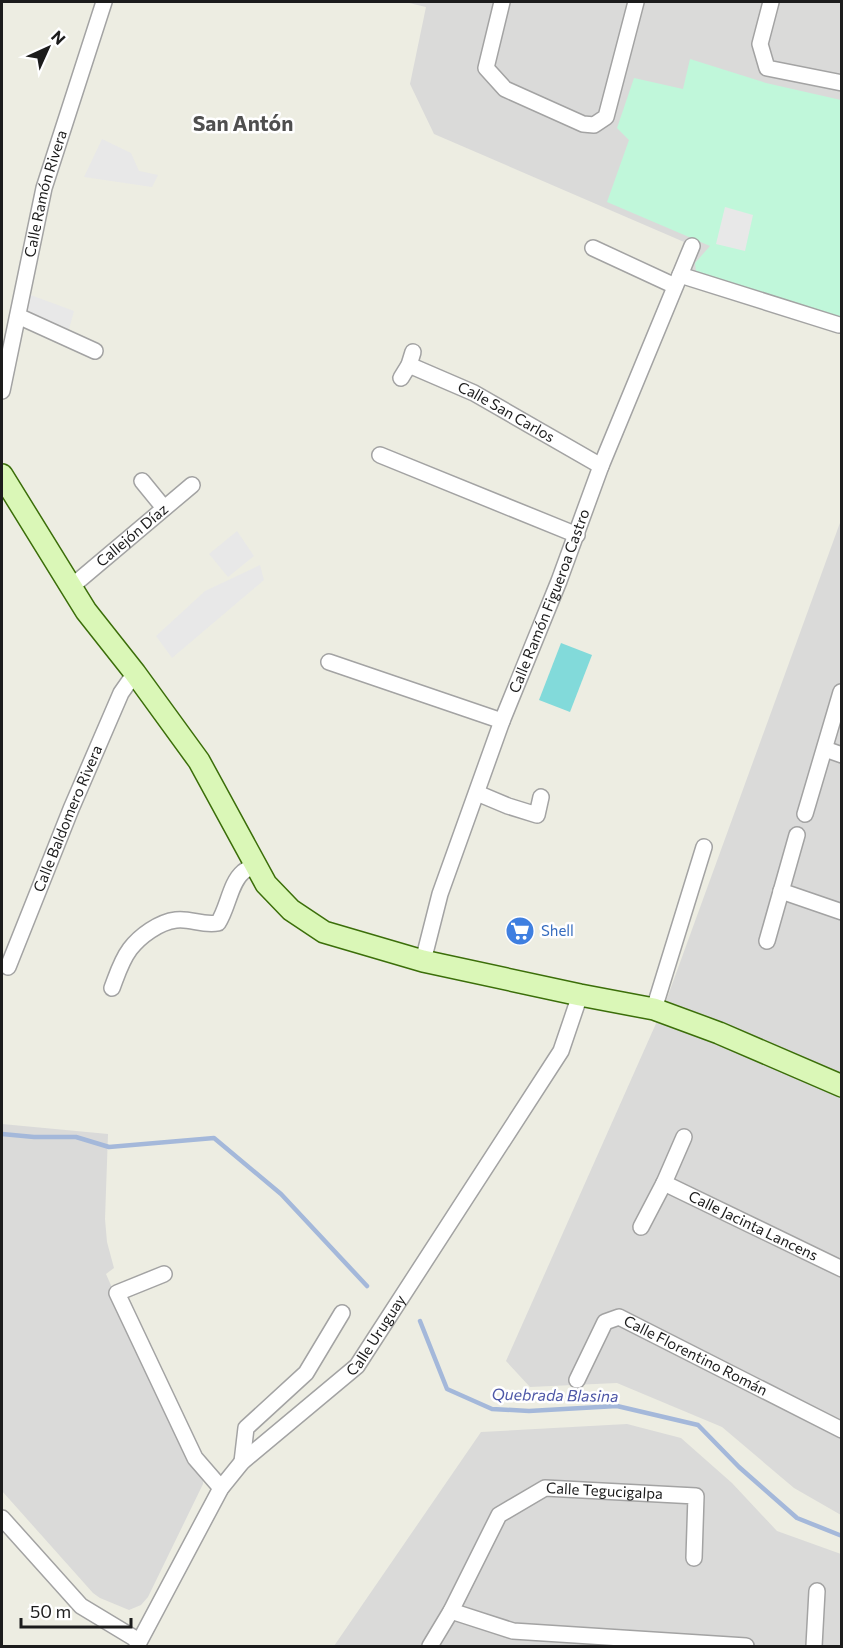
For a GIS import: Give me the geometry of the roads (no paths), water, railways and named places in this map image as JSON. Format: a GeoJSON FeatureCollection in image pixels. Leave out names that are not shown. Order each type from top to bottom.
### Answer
{"type":"FeatureCollection","features":[{"type":"Feature","properties":{"kind":"street","name":"Calle Ramón Rivera"},"geometry":{"type":"LineString","coordinates":[[2,391],[44,188],[104,2]]}},
{"type":"Feature","properties":{"kind":"street"},"geometry":{"type":"LineString","coordinates":[[502,2],[486,68],[505,89],[583,124],[594,125],[606,117],[636,2]]}},
{"type":"Feature","properties":{"kind":"street"},"geometry":{"type":"LineString","coordinates":[[771,2],[760,44],[767,68],[842,83]]}},
{"type":"Feature","properties":{"kind":"street","name":"Calle Ramón Figueroa Castro"},"geometry":{"type":"LineString","coordinates":[[423,961],[440,894],[502,722],[577,535],[601,466],[692,246]]}},
{"type":"Feature","properties":{"kind":"street"},"geometry":{"type":"LineString","coordinates":[[593,248],[678,280],[839,325]]}},
{"type":"Feature","properties":{"kind":"street"},"geometry":{"type":"LineString","coordinates":[[18,316],[95,351]]}},
{"type":"Feature","properties":{"kind":"street","name":"Calle San Carlos"},"geometry":{"type":"LineString","coordinates":[[408,365],[474,393],[601,466]]}},
{"type":"Feature","properties":{"kind":"street"},"geometry":{"type":"LineString","coordinates":[[380,455],[577,535]]}},
{"type":"Feature","properties":{"kind":"street"},"geometry":{"type":"LineString","coordinates":[[2,475],[86,611],[135,673],[199,761],[266,884],[291,910],[324,932],[423,961],[654,1009],[719,1033],[842,1086]]}},
{"type":"Feature","properties":{"kind":"street"},"geometry":{"type":"LineString","coordinates":[[142,481],[164,508]]}},
{"type":"Feature","properties":{"kind":"street","name":"Callejón Díaz"},"geometry":{"type":"LineString","coordinates":[[71,587],[192,485]]}},
{"type":"Feature","properties":{"kind":"street"},"geometry":{"type":"LineString","coordinates":[[329,662],[502,722]]}},
{"type":"Feature","properties":{"kind":"street","name":"Calle Baldomero Rivera"},"geometry":{"type":"LineString","coordinates":[[9,967],[72,808],[121,693],[135,673]]}},
{"type":"Feature","properties":{"kind":"street"},"geometry":{"type":"LineString","coordinates":[[805,814],[841,692]]}},
{"type":"Feature","properties":{"kind":"street"},"geometry":{"type":"LineString","coordinates":[[825,749],[842,755]]}},
{"type":"Feature","properties":{"kind":"street"},"geometry":{"type":"LineString","coordinates":[[477,793],[537,815],[541,797]]}},
{"type":"Feature","properties":{"kind":"street"},"geometry":{"type":"LineString","coordinates":[[766,941],[797,835]]}},
{"type":"Feature","properties":{"kind":"street"},"geometry":{"type":"LineString","coordinates":[[654,1009],[704,847]]}},
{"type":"Feature","properties":{"kind":"street"},"geometry":{"type":"LineString","coordinates":[[112,988],[120,966],[130,949],[160,924],[177,920],[208,925],[218,923],[224,914],[235,883],[242,873],[255,864]]}},
{"type":"Feature","properties":{"kind":"street"},"geometry":{"type":"LineString","coordinates":[[781,891],[842,912]]}},
{"type":"Feature","properties":{"kind":"street","name":"Calle Uruguay"},"geometry":{"type":"LineString","coordinates":[[138,1644],[220,1488],[242,1462],[357,1366],[561,1051],[580,995]]}},
{"type":"Feature","properties":{"kind":"street"},"geometry":{"type":"LineString","coordinates":[[641,1227],[684,1137]]}},
{"type":"Feature","properties":{"kind":"street","name":"Calle Jacinta Lancens"},"geometry":{"type":"LineString","coordinates":[[664,1183],[842,1269]]}},
{"type":"Feature","properties":{"kind":"street"},"geometry":{"type":"LineString","coordinates":[[164,1274],[117,1293],[195,1458],[220,1488]]}},
{"type":"Feature","properties":{"kind":"street"},"geometry":{"type":"LineString","coordinates":[[242,1462],[246,1428],[306,1373],[342,1313]]}},
{"type":"Feature","properties":{"kind":"street","name":"Calle Florentino Román"},"geometry":{"type":"LineString","coordinates":[[577,1380],[605,1322],[619,1317],[842,1430]]}},
{"type":"Feature","properties":{"kind":"street","name":"Calle Tegucigalpa"},"geometry":{"type":"LineString","coordinates":[[430,1647],[499,1515],[545,1488],[696,1496],[694,1558]]}},
{"type":"Feature","properties":{"kind":"street"},"geometry":{"type":"LineString","coordinates":[[2,1518],[81,1606],[138,1644]]}},
{"type":"Feature","properties":{"kind":"street"},"geometry":{"type":"LineString","coordinates":[[814,1647],[817,1591]]}},
{"type":"Feature","properties":{"kind":"street"},"geometry":{"type":"LineString","coordinates":[[450,1611],[513,1631],[746,1647]]}},
{"type":"Feature","properties":{"kind":"waterway","name":"Quebrada Blasina"},"geometry":{"type":"LineString","coordinates":[[2,1134],[76,1137],[109,1147],[214,1138],[281,1194],[367,1286]]}},
{"type":"Feature","properties":{"kind":"waterway","name":"Quebrada Blasina"},"geometry":{"type":"LineString","coordinates":[[420,1321],[447,1389],[492,1409],[529,1411],[617,1406],[698,1425],[739,1467],[797,1518],[842,1536]]}},
{"type":"Feature","properties":{"kind":"place","name":"Shell"},"geometry":{"type":"Point","coordinates":[520,931]}},
{"type":"Feature","properties":{"kind":"district","name":"San Antón"},"geometry":{"type":"Point","coordinates":[243,124]}}]}
